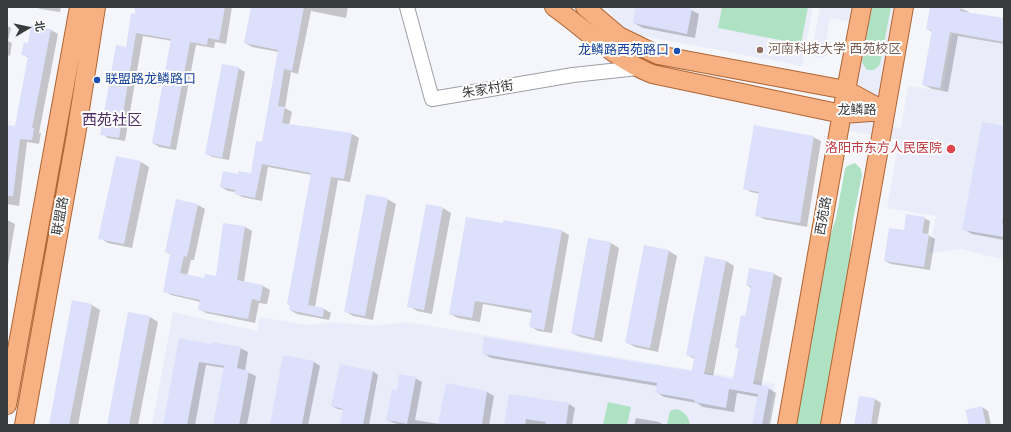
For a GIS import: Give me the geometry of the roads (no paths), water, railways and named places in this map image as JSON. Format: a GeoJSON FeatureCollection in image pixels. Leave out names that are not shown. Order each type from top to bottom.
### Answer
{"type":"FeatureCollection","features":[{"type":"Feature","properties":{"kind":"main road","name":"联盟路"},"geometry":{"type":"LineString","coordinates":[[7,405],[78,7]]}},
{"type":"Feature","properties":{"kind":"main road","name":"联盟路"},"geometry":{"type":"LineString","coordinates":[[24,425],[76,135],[96,7]]}},
{"type":"Feature","properties":{"kind":"main road","name":"龙鳞路"},"geometry":{"type":"LineString","coordinates":[[554,7],[609,50],[638,68],[652,74],[842,114],[885,111]]}},
{"type":"Feature","properties":{"kind":"main road","name":"龙鳞路"},"geometry":{"type":"LineString","coordinates":[[585,7],[619,36],[658,56],[846,90],[885,111]]}},
{"type":"Feature","properties":{"kind":"main road","name":"西苑路"},"geometry":{"type":"LineString","coordinates":[[787,425],[862,7]]}},
{"type":"Feature","properties":{"kind":"main road"},"geometry":{"type":"LineString","coordinates":[[830,425],[904,7]]}},
{"type":"Feature","properties":{"kind":"street","name":"朱家村街"},"geometry":{"type":"LineString","coordinates":[[407,7],[432,99],[573,75],[638,68]]}},
{"type":"Feature","properties":{"kind":"place","name":"河南科技大学 西苑校区"},"geometry":{"type":"Point","coordinates":[760,50]}},
{"type":"Feature","properties":{"kind":"place","name":"龙鳞路西苑路口"},"geometry":{"type":"Point","coordinates":[677,51]}},
{"type":"Feature","properties":{"kind":"place","name":"联盟路龙鳞路口"},"geometry":{"type":"Point","coordinates":[97,80]}},
{"type":"Feature","properties":{"kind":"place","name":"洛阳市东方人民医院"},"geometry":{"type":"Point","coordinates":[951,149]}},
{"type":"Feature","properties":{"kind":"district","name":"西苑社区"},"geometry":{"type":"Point","coordinates":[112,121]}}]}
